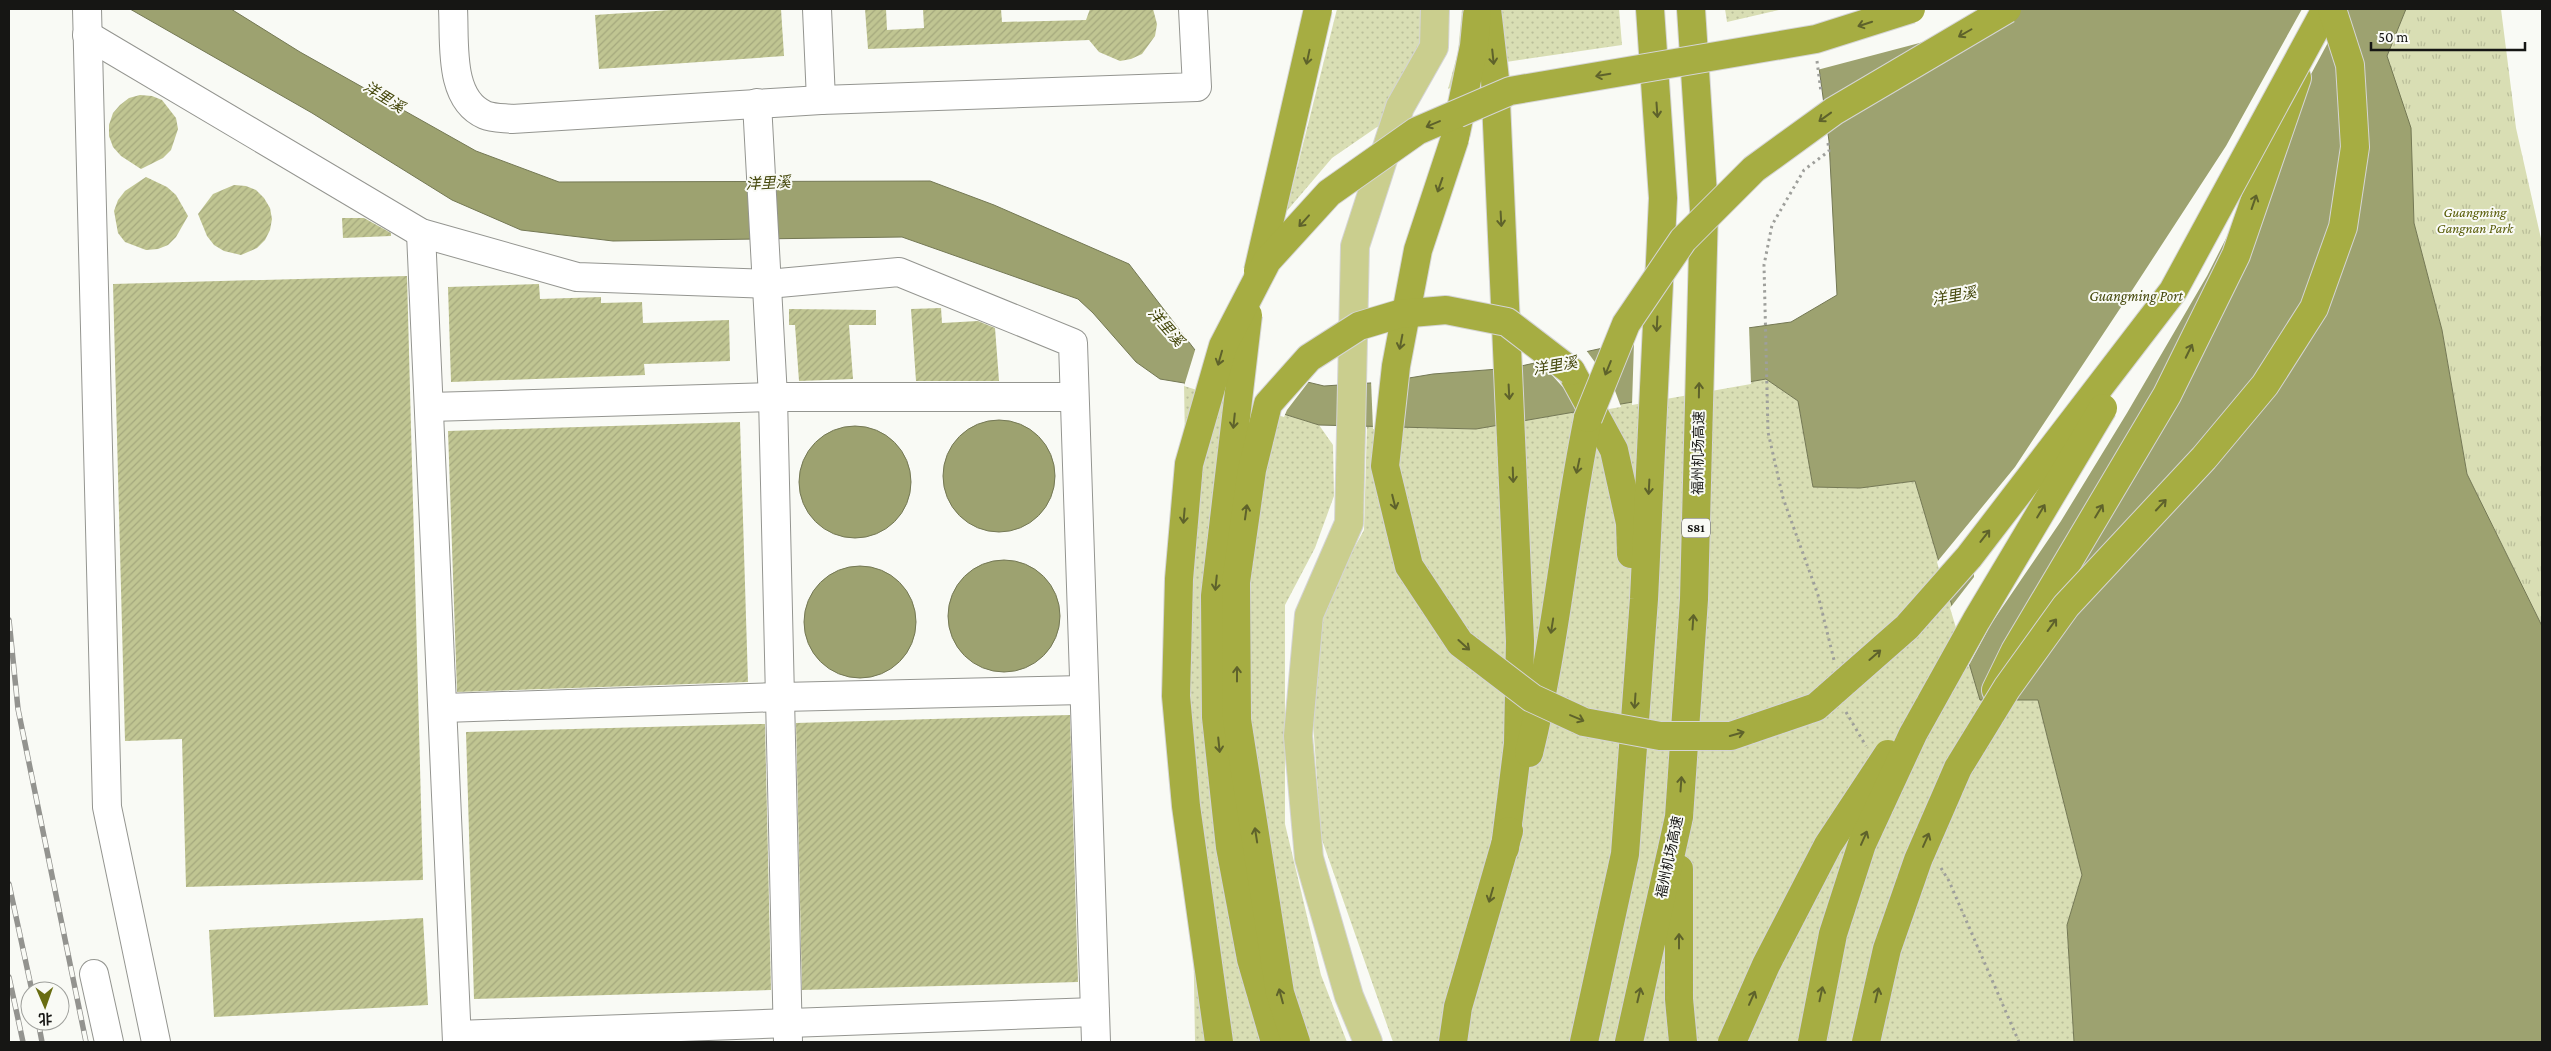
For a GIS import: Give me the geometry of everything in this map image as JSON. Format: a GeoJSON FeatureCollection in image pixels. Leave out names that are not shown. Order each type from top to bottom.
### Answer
{"type":"FeatureCollection","features":[{"type":"Feature","properties":{"kind":"highway"},"geometry":{"type":"LineString","coordinates":[[1275,1042],[1251,959],[1230,847],[1216,717],[1215,596],[1244,330],[1318,9]]}},
{"type":"Feature","properties":{"kind":"highway"},"geometry":{"type":"LineString","coordinates":[[1477,9],[1474,46],[1455,138],[1418,250],[1396,366],[1385,466],[1409,566],[1460,643],[1532,698],[1584,722],[1660,736],[1731,736],[1816,707],[1907,627],[1969,557],[2173,290]]}},
{"type":"Feature","properties":{"kind":"highway"},"geometry":{"type":"LineString","coordinates":[[1487,9],[1495,79],[1520,641],[1518,744],[1505,848]]}},
{"type":"Feature","properties":{"kind":"highway"},"geometry":{"type":"LineString","coordinates":[[1584,1042],[1625,854],[1637,672],[1644,599],[1663,198],[1650,9]]}},
{"type":"Feature","properties":{"kind":"highway","name":"福州机场高速"},"geometry":{"type":"LineString","coordinates":[[1629,1042],[1679,817],[1694,599],[1704,210],[1691,9]]}},
{"type":"Feature","properties":{"kind":"highway"},"geometry":{"type":"LineString","coordinates":[[1219,1042],[1206,960],[1186,806],[1176,696],[1179,579],[1189,464],[1224,346],[1268,261],[1329,194],[1417,130],[1510,91],[1816,39],[1911,9]]}},
{"type":"Feature","properties":{"kind":"highway"},"geometry":{"type":"LineString","coordinates":[[1453,1042],[1458,1007],[1505,848],[1540,709],[1574,486],[1588,418],[1626,324],[1683,240],[1754,169],[1834,110],[2006,9]]}},
{"type":"Feature","properties":{"kind":"highway"},"geometry":{"type":"LineString","coordinates":[[1812,1042],[1834,934],[1862,844],[1913,734],[1997,585],[2173,290],[2326,9]]}},
{"type":"Feature","properties":{"kind":"highway"},"geometry":{"type":"LineString","coordinates":[[1958,768],[2006,688],[2066,606],[2204,458],[2265,384],[2314,308],[2343,228],[2355,147],[2350,66],[2332,9]]}},
{"type":"Feature","properties":{"kind":"highway"},"geometry":{"type":"LineString","coordinates":[[1866,1042],[1887,949],[1918,860],[1958,768],[2016,651],[2168,395],[2236,255],[2311,39]]}},
{"type":"Feature","properties":{"kind":"highway"},"geometry":{"type":"LineString","coordinates":[[1296,1042],[1280,992],[1237,720],[1236,582],[1252,470],[1268,404],[1309,358],[1359,326],[1399,314],[1446,310],[1506,322],[1571,371],[1614,450],[1618,468],[1630,523],[1637,672]]}},
{"type":"Feature","properties":{"kind":"highway"},"geometry":{"type":"LineString","coordinates":[[1732,1042],[1766,965],[1828,845],[1891,750],[1940,668],[1997,585]]}},
{"type":"Feature","properties":{"kind":"highway"},"geometry":{"type":"LineString","coordinates":[[1679,817],[1679,999],[1684,1042]]}},
{"type":"Feature","properties":{"kind":"highway"},"geometry":{"type":"LineString","coordinates":[[1206,960],[1228,1042]]}},
{"type":"Feature","properties":{"kind":"main road"},"geometry":{"type":"LineString","coordinates":[[1368,1042],[1349,996],[1309,858],[1298,736],[1310,614],[1349,523],[1355,246],[1400,107],[1434,47],[1436,9]]}},
{"type":"Feature","properties":{"kind":"lane"},"geometry":{"type":"LineString","coordinates":[[453,9],[456,66],[463,96],[485,115],[512,119],[821,100],[1197,87],[1193,9]]}},
{"type":"Feature","properties":{"kind":"lane"},"geometry":{"type":"LineString","coordinates":[[818,9],[821,100]]}},
{"type":"Feature","properties":{"kind":"lane"},"geometry":{"type":"LineString","coordinates":[[87,22],[421,233],[576,277],[768,284],[899,272],[1073,343],[1096,1042]]}},
{"type":"Feature","properties":{"kind":"lane"},"geometry":{"type":"LineString","coordinates":[[87,22],[107,807],[156,1042]]}},
{"type":"Feature","properties":{"kind":"lane"},"geometry":{"type":"LineString","coordinates":[[757,103],[773,397],[787,1033]]}},
{"type":"Feature","properties":{"kind":"lane"},"geometry":{"type":"LineString","coordinates":[[421,233],[444,708],[457,1038],[787,1033],[1095,1012]]}},
{"type":"Feature","properties":{"kind":"lane"},"geometry":{"type":"LineString","coordinates":[[429,406],[773,397],[1074,397]]}},
{"type":"Feature","properties":{"kind":"lane"},"geometry":{"type":"LineString","coordinates":[[444,708],[781,697],[1084,690]]}},
{"type":"Feature","properties":{"kind":"lane"},"geometry":{"type":"LineString","coordinates":[[94,974],[109,1042]]}},
{"type":"Feature","properties":{"kind":"path"},"geometry":{"type":"LineString","coordinates":[[1767,299],[1768,432],[1783,498],[1818,595],[1836,669]]}},
{"type":"Feature","properties":{"kind":"path"},"geometry":{"type":"LineString","coordinates":[[1845,706],[1847,715],[1867,748]]}},
{"type":"Feature","properties":{"kind":"path"},"geometry":{"type":"LineString","coordinates":[[1938,864],[1949,881],[2019,1042]]}},
{"type":"Feature","properties":{"kind":"green space"},"geometry":{"type":"Polygon","coordinates":[[[1337,9],[1423,9],[1421,52],[1393,116],[1332,158],[1286,212],[1337,9]]]}},
{"type":"Feature","properties":{"kind":"green space"},"geometry":{"type":"Polygon","coordinates":[[[1462,9],[1619,9],[1622,45],[1506,62],[1448,89],[1458,52],[1462,9]]]}},
{"type":"Feature","properties":{"kind":"green space"},"geometry":{"type":"Polygon","coordinates":[[[1725,9],[1783,9],[1727,22],[1725,9]]]}},
{"type":"Feature","properties":{"kind":"green space","name":"Guangming Gangnan Park"},"geometry":{"type":"Polygon","coordinates":[[[2406,9],[2501,9],[2516,128],[2542,243],[2542,626],[2467,474],[2442,330],[2414,223],[2412,187],[2387,56],[2406,9]]]}},
{"type":"Feature","properties":{"kind":"green space"},"geometry":{"type":"Polygon","coordinates":[[[1766,379],[1798,401],[1813,487],[1860,488],[1915,481],[1980,699],[2038,700],[2082,875],[2067,925],[2074,1042],[1393,1042],[1321,837],[1310,678],[1324,603],[1364,530],[1367,426],[1476,429],[1766,379]]]}},
{"type":"Feature","properties":{"kind":"green space"},"geometry":{"type":"Polygon","coordinates":[[[1184,383],[1319,425],[1333,445],[1334,496],[1315,548],[1285,605],[1285,824],[1321,975],[1347,1042],[1195,1042],[1184,383]]]}},
{"type":"Feature","properties":{"kind":"water","name":"Guangming Port"},"geometry":{"type":"Polygon","coordinates":[[[130,9],[231,9],[300,52],[476,151],[559,182],[930,181],[994,205],[1129,264],[1195,350],[1208,358],[1324,386],[1385,382],[1433,374],[1512,368],[1603,348],[1791,322],[1837,295],[1829,141],[1811,9],[2406,9],[2387,56],[2411,128],[2414,223],[2442,330],[2467,474],[2542,626],[2542,1042],[2074,1042],[2067,925],[2082,875],[2038,700],[1980,700],[1915,481],[1860,488],[1813,487],[1798,401],[1766,379],[1476,429],[1319,425],[1184,383],[1160,379],[1136,362],[1093,313],[1078,299],[902,237],[613,241],[521,230],[452,200],[312,113],[130,9]]]}},
{"type":"Feature","properties":{"kind":"water"},"geometry":{"type":"Polygon","coordinates":[[[999,420],[1010,421],[1020,425],[1038,437],[1050,455],[1054,465],[1054,487],[1050,497],[1038,515],[1020,527],[1010,531],[999,532],[988,531],[978,527],[960,515],[948,497],[944,487],[943,476],[944,465],[948,455],[960,437],[978,425],[988,421],[999,420]]]}},
{"type":"Feature","properties":{"kind":"water"},"geometry":{"type":"Polygon","coordinates":[[[855,426],[866,427],[876,431],[894,443],[906,461],[910,471],[910,493],[906,503],[894,521],[876,533],[866,537],[855,538],[844,537],[834,533],[816,521],[804,503],[800,493],[799,482],[800,471],[804,461],[816,443],[834,431],[844,427],[855,426]]]}},
{"type":"Feature","properties":{"kind":"water"},"geometry":{"type":"Polygon","coordinates":[[[1004,560],[1025,564],[1043,577],[1056,595],[1060,616],[1056,637],[1043,655],[1025,668],[1004,672],[983,668],[965,655],[952,637],[948,616],[952,595],[965,577],[983,564],[1004,560]]]}},
{"type":"Feature","properties":{"kind":"water"},"geometry":{"type":"Polygon","coordinates":[[[860,566],[871,567],[881,571],[899,583],[911,601],[915,611],[915,633],[911,643],[899,661],[881,673],[871,677],[860,678],[849,677],[839,673],[821,661],[809,643],[805,633],[804,622],[805,611],[809,601],[821,583],[839,571],[849,567],[860,566]]]}},
{"type":"Feature","properties":{"kind":"pier"},"geometry":{"type":"Polygon","coordinates":[[[1808,9],[2007,9],[1965,31],[1817,70],[1808,9]]]}},
{"type":"Feature","properties":{"kind":"pier"},"geometry":{"type":"Polygon","coordinates":[[[2302,9],[2346,9],[2280,132],[2207,276],[2061,521],[1991,624],[1968,667],[1950,608],[1974,577],[1974,568],[1947,597],[1937,562],[2015,467],[2131,292],[2226,146],[2302,9]]]}},
{"type":"Feature","properties":{"kind":"pier"},"geometry":{"type":"Polygon","coordinates":[[[1749,325],[1751,384],[1632,405],[1634,341],[1749,325]]]}},
{"type":"Feature","properties":{"kind":"pier"},"geometry":{"type":"Polygon","coordinates":[[[1196,347],[1209,356],[1310,380],[1287,410],[1284,417],[1184,386],[1196,347]]]}},
{"type":"Feature","properties":{"kind":"pier"},"geometry":{"type":"Polygon","coordinates":[[[1586,350],[1614,388],[1621,407],[1578,414],[1571,396],[1538,360],[1586,350]]]}},
{"type":"Feature","properties":{"kind":"pier"},"geometry":{"type":"Polygon","coordinates":[[[1384,379],[1396,429],[1373,429],[1371,380],[1384,379]]]}},
{"type":"Feature","properties":{"kind":"building"},"geometry":{"type":"Polygon","coordinates":[[[686,9],[781,9],[784,56],[599,69],[595,15],[686,9]]]}},
{"type":"Feature","properties":{"kind":"building"},"geometry":{"type":"Polygon","coordinates":[[[865,9],[886,9],[887,30],[924,28],[923,9],[1001,9],[1002,22],[1086,20],[1090,9],[1153,9],[1157,24],[1155,36],[1142,54],[1120,61],[1099,52],[1089,40],[868,49],[865,9]]]}},
{"type":"Feature","properties":{"kind":"building"},"geometry":{"type":"Polygon","coordinates":[[[140,95],[152,96],[162,100],[176,118],[178,129],[171,150],[163,158],[141,169],[121,156],[113,147],[109,136],[109,125],[113,113],[129,98],[140,95]]]}},
{"type":"Feature","properties":{"kind":"building"},"geometry":{"type":"Polygon","coordinates":[[[146,177],[167,187],[176,195],[188,216],[176,237],[168,245],[158,249],[146,250],[125,242],[118,233],[114,211],[118,200],[125,191],[146,177]]]}},
{"type":"Feature","properties":{"kind":"building"},"geometry":{"type":"Polygon","coordinates":[[[234,185],[246,186],[256,190],[270,208],[272,219],[270,230],[265,240],[257,248],[241,255],[224,251],[214,245],[207,236],[198,214],[213,194],[234,185]]]}},
{"type":"Feature","properties":{"kind":"building"},"geometry":{"type":"Polygon","coordinates":[[[342,218],[364,218],[391,233],[391,236],[343,238],[342,218]]]}},
{"type":"Feature","properties":{"kind":"building"},"geometry":{"type":"Polygon","coordinates":[[[407,276],[423,880],[186,887],[182,739],[125,741],[113,284],[407,276]]]}},
{"type":"Feature","properties":{"kind":"building"},"geometry":{"type":"Polygon","coordinates":[[[539,284],[540,299],[601,297],[601,303],[642,302],[643,323],[729,320],[730,361],[644,364],[645,375],[451,382],[448,287],[539,284]]]}},
{"type":"Feature","properties":{"kind":"building"},"geometry":{"type":"Polygon","coordinates":[[[941,308],[942,323],[978,321],[995,328],[999,381],[916,381],[911,309],[941,308]]]}},
{"type":"Feature","properties":{"kind":"building"},"geometry":{"type":"Polygon","coordinates":[[[789,309],[876,310],[876,325],[849,325],[853,379],[799,381],[795,325],[789,325],[789,309]]]}},
{"type":"Feature","properties":{"kind":"building"},"geometry":{"type":"Polygon","coordinates":[[[740,422],[748,682],[457,692],[448,431],[740,422]]]}},
{"type":"Feature","properties":{"kind":"building"},"geometry":{"type":"Polygon","coordinates":[[[1070,715],[1078,982],[802,990],[796,723],[1070,715]]]}},
{"type":"Feature","properties":{"kind":"building"},"geometry":{"type":"Polygon","coordinates":[[[765,724],[771,990],[474,999],[466,732],[765,724]]]}},
{"type":"Feature","properties":{"kind":"building"},"geometry":{"type":"Polygon","coordinates":[[[423,918],[428,1005],[214,1017],[209,930],[423,918]]]}},
{"type":"Feature","properties":{"kind":"railway"},"geometry":{"type":"LineString","coordinates":[[9,620],[18,709],[86,1042]]}},
{"type":"Feature","properties":{"kind":"railway"},"geometry":{"type":"LineString","coordinates":[[9,884],[30,981]]}},
{"type":"Feature","properties":{"kind":"railway"},"geometry":{"type":"LineString","coordinates":[[9,977],[23,1042]]}},
{"type":"Feature","properties":{"kind":"railway"},"geometry":{"type":"LineString","coordinates":[[40,1031],[42,1042]]}},
{"type":"Feature","properties":{"kind":"water label","name":"洋里溪"},"geometry":{"type":"Point","coordinates":[384,97]}},
{"type":"Feature","properties":{"kind":"water label","name":"洋里溪"},"geometry":{"type":"Point","coordinates":[768,183]}},
{"type":"Feature","properties":{"kind":"water label","name":"洋里溪"},"geometry":{"type":"Point","coordinates":[1954,296]}},
{"type":"Feature","properties":{"kind":"water label","name":"洋里溪"},"geometry":{"type":"Point","coordinates":[1166,327]}},
{"type":"Feature","properties":{"kind":"water label","name":"洋里溪"},"geometry":{"type":"Point","coordinates":[1555,366]}}]}
